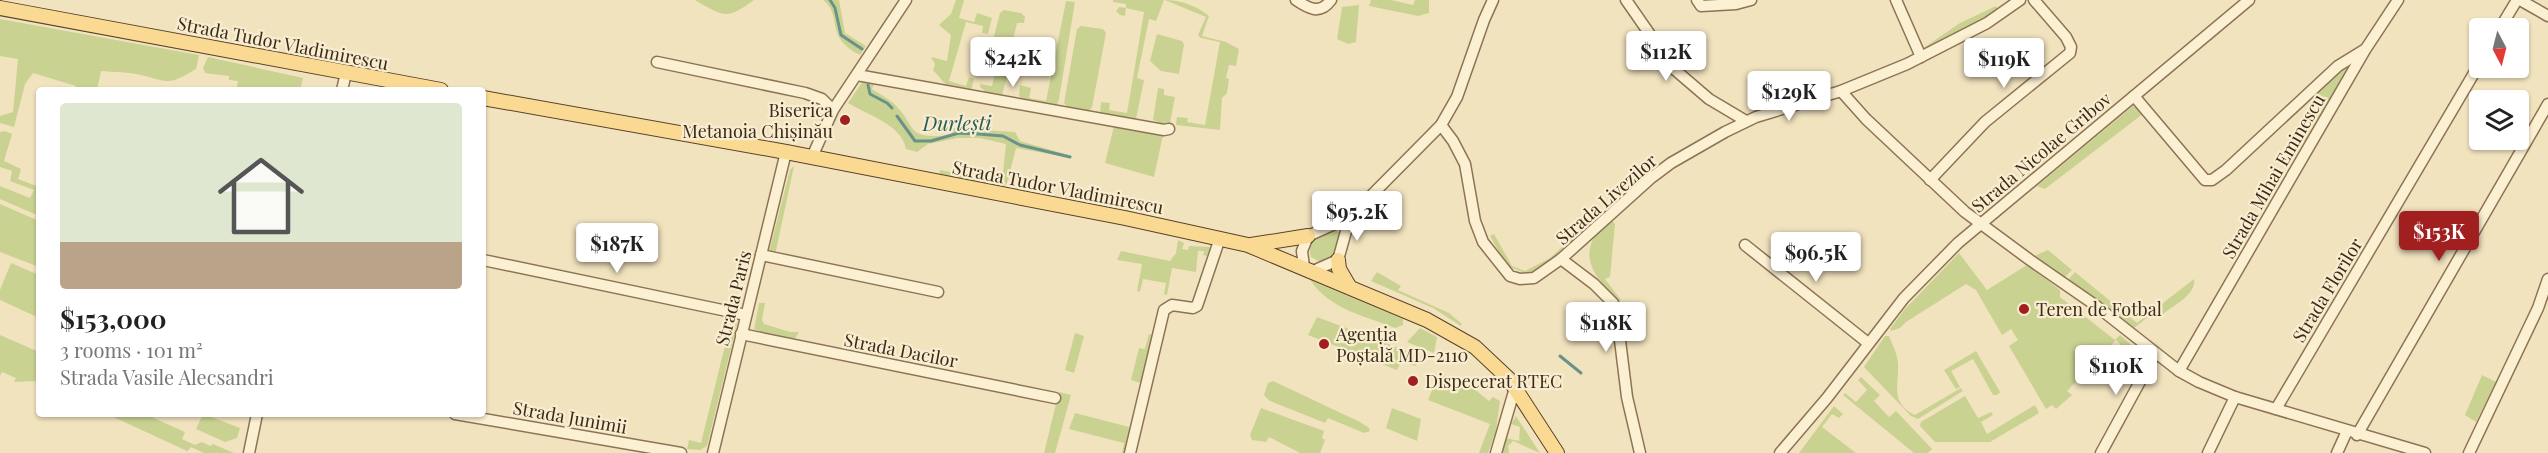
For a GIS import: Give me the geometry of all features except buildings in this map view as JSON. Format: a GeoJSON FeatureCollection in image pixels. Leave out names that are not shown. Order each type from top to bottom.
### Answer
{"type":"FeatureCollection","features":[{"type":"Feature","properties":{"kind":"main road","name":"Strada Tudor Vladimirescu"},"geometry":{"type":"LineString","coordinates":[[0,8],[424,87]]}},
{"type":"Feature","properties":{"kind":"main road","name":"Strada Tudor Vladimirescu"},"geometry":{"type":"LineString","coordinates":[[486,99],[786,152],[1248,245],[1435,323],[1458,336],[1487,356],[1515,388],[1557,453]]}},
{"type":"Feature","properties":{"kind":"main road"},"geometry":{"type":"LineString","coordinates":[[1248,245],[1308,236]]}},
{"type":"Feature","properties":{"kind":"main road"},"geometry":{"type":"LineString","coordinates":[[1338,260],[1342,277],[1349,286]]}},
{"type":"Feature","properties":{"kind":"street"},"geometry":{"type":"LineString","coordinates":[[812,158],[834,110],[906,0]]}},
{"type":"Feature","properties":{"kind":"street"},"geometry":{"type":"LineString","coordinates":[[1296,0],[1310,9],[1317,10],[1324,8],[1331,0]]}},
{"type":"Feature","properties":{"kind":"street"},"geometry":{"type":"LineString","coordinates":[[1350,217],[1338,260],[1309,269],[1302,251],[1308,236],[1350,217],[1441,125],[1457,97],[1493,0]]}},
{"type":"Feature","properties":{"kind":"street"},"geometry":{"type":"LineString","coordinates":[[1626,0],[1674,69],[1709,99],[1746,121]]}},
{"type":"Feature","properties":{"kind":"street"},"geometry":{"type":"LineString","coordinates":[[1697,0],[1701,6],[1751,0]]}},
{"type":"Feature","properties":{"kind":"street"},"geometry":{"type":"LineString","coordinates":[[1896,0],[1922,57]]}},
{"type":"Feature","properties":{"kind":"street","name":"Strada Livezilor"},"geometry":{"type":"LineString","coordinates":[[1640,453],[1627,397],[1617,317],[1613,303],[1594,284],[1562,259],[1651,178],[1671,163],[1746,121],[1841,91],[1922,57],[1987,23],[2020,0]]}},
{"type":"Feature","properties":{"kind":"street"},"geometry":{"type":"LineString","coordinates":[[1930,180],[1985,122],[2070,53],[2070,42],[2034,0]]}},
{"type":"Feature","properties":{"kind":"street","name":"Strada Nicolae Gribov"},"geometry":{"type":"LineString","coordinates":[[1780,453],[1827,398],[1904,298],[1958,243],[2249,0]]}},
{"type":"Feature","properties":{"kind":"street","name":"Strada Mihai Eminescu"},"geometry":{"type":"LineString","coordinates":[[2179,371],[2366,50],[2398,0]]}},
{"type":"Feature","properties":{"kind":"street"},"geometry":{"type":"LineString","coordinates":[[2506,18],[2518,0],[2548,16]]}},
{"type":"Feature","properties":{"kind":"street"},"geometry":{"type":"LineString","coordinates":[[2134,96],[2192,166],[2205,180],[2212,180],[2226,170],[2338,66],[2366,50]]}},
{"type":"Feature","properties":{"kind":"street"},"geometry":{"type":"LineString","coordinates":[[657,62],[805,93],[822,99],[834,110]]}},
{"type":"Feature","properties":{"kind":"street"},"geometry":{"type":"LineString","coordinates":[[343,87],[346,73]]}},
{"type":"Feature","properties":{"kind":"street"},"geometry":{"type":"LineString","coordinates":[[857,75],[1164,130],[1169,129]]}},
{"type":"Feature","properties":{"kind":"street","name":"Strada Florilor"},"geometry":{"type":"LineString","coordinates":[[2276,409],[2471,78]]}},
{"type":"Feature","properties":{"kind":"street"},"geometry":{"type":"LineString","coordinates":[[1841,91],[1866,119],[1930,180],[2030,260],[2095,305],[2179,371],[2235,397],[2425,453]]}},
{"type":"Feature","properties":{"kind":"street"},"geometry":{"type":"LineString","coordinates":[[2337,453],[2352,433],[2548,104]]}},
{"type":"Feature","properties":{"kind":"street"},"geometry":{"type":"LineString","coordinates":[[1441,125],[1454,141],[1466,164],[1478,230],[1504,270],[1510,276],[1526,280],[1534,278],[1562,259]]}},
{"type":"Feature","properties":{"kind":"street","name":"Strada Paris"},"geometry":{"type":"LineString","coordinates":[[713,453],[786,152]]}},
{"type":"Feature","properties":{"kind":"street"},"geometry":{"type":"LineString","coordinates":[[1131,453],[1164,310],[1169,305],[1193,308],[1197,306],[1220,238]]}},
{"type":"Feature","properties":{"kind":"street"},"geometry":{"type":"LineString","coordinates":[[1745,245],[1868,343]]}},
{"type":"Feature","properties":{"kind":"street"},"geometry":{"type":"LineString","coordinates":[[761,255],[938,292]]}},
{"type":"Feature","properties":{"kind":"street"},"geometry":{"type":"LineString","coordinates":[[486,261],[746,315]]}},
{"type":"Feature","properties":{"kind":"street"},"geometry":{"type":"LineString","coordinates":[[2469,453],[2538,306],[2548,279]]}},
{"type":"Feature","properties":{"kind":"street","name":"Strada Dacilor"},"geometry":{"type":"LineString","coordinates":[[741,334],[1055,398]]}},
{"type":"Feature","properties":{"kind":"street"},"geometry":{"type":"LineString","coordinates":[[2101,453],[2155,354]]}},
{"type":"Feature","properties":{"kind":"street"},"geometry":{"type":"LineString","coordinates":[[1496,453],[1515,388]]}},
{"type":"Feature","properties":{"kind":"street"},"geometry":{"type":"LineString","coordinates":[[2208,453],[2235,397]]}},
{"type":"Feature","properties":{"kind":"street"},"geometry":{"type":"LineString","coordinates":[[249,453],[256,417]]}},
{"type":"Feature","properties":{"kind":"street","name":"Strada Junimii"},"geometry":{"type":"LineString","coordinates":[[471,417],[681,453]]}},
{"type":"Feature","properties":{"kind":"green space"},"geometry":{"type":"Polygon","coordinates":[[[695,0],[754,0],[737,11],[725,14],[695,0]]]}},
{"type":"Feature","properties":{"kind":"green space"},"geometry":{"type":"Polygon","coordinates":[[[823,0],[839,0],[845,33],[866,46],[860,55],[842,41],[829,6],[823,0]]]}},
{"type":"Feature","properties":{"kind":"green space"},"geometry":{"type":"Polygon","coordinates":[[[956,0],[964,0],[959,18],[974,22],[977,13],[992,18],[988,34],[982,33],[983,26],[966,22],[949,81],[966,86],[969,77],[974,79],[971,91],[948,87],[933,70],[935,64],[931,57],[947,61],[951,35],[939,25],[951,14],[956,0]]]}},
{"type":"Feature","properties":{"kind":"green space"},"geometry":{"type":"Polygon","coordinates":[[[1113,0],[1164,0],[1156,21],[1149,19],[1137,78],[1144,80],[1136,119],[1100,116],[1101,102],[1110,103],[1109,110],[1127,113],[1144,12],[1126,8],[1126,4],[1113,2],[1113,0]]]}},
{"type":"Feature","properties":{"kind":"green space"},"geometry":{"type":"Polygon","coordinates":[[[1165,0],[1183,2],[1204,12],[1209,16],[1202,36],[1226,42],[1239,49],[1236,66],[1229,65],[1226,78],[1229,79],[1227,93],[1222,98],[1220,130],[1176,125],[1177,117],[1188,118],[1187,122],[1205,125],[1220,42],[1201,38],[1198,35],[1206,17],[1165,0]]]}},
{"type":"Feature","properties":{"kind":"green space"},"geometry":{"type":"Polygon","coordinates":[[[1371,0],[1391,0],[1413,5],[1415,0],[1429,0],[1429,13],[1418,16],[1369,6],[1371,0]]]}},
{"type":"Feature","properties":{"kind":"green space"},"geometry":{"type":"Polygon","coordinates":[[[1066,1],[1075,2],[1056,107],[1021,99],[1020,85],[1031,88],[1029,98],[1046,101],[1066,1]]]}},
{"type":"Feature","properties":{"kind":"green space"},"geometry":{"type":"Polygon","coordinates":[[[1359,5],[1356,42],[1348,44],[1337,39],[1342,7],[1359,5]]]}},
{"type":"Feature","properties":{"kind":"green space"},"geometry":{"type":"Polygon","coordinates":[[[1996,6],[1998,10],[1926,50],[1922,49],[1960,23],[1996,6]]]}},
{"type":"Feature","properties":{"kind":"green space"},"geometry":{"type":"Polygon","coordinates":[[[1119,7],[1126,8],[1125,16],[1116,11],[1119,7]]]}},
{"type":"Feature","properties":{"kind":"green space"},"geometry":{"type":"Polygon","coordinates":[[[1004,10],[1021,13],[1025,17],[1024,23],[1017,23],[1011,48],[1020,51],[1017,69],[1008,73],[1002,95],[986,92],[980,84],[992,86],[997,65],[992,63],[997,58],[1001,46],[992,44],[1000,13],[1004,10]]]}},
{"type":"Feature","properties":{"kind":"green space"},"geometry":{"type":"Polygon","coordinates":[[[0,19],[199,55],[196,69],[180,78],[168,81],[131,73],[101,71],[98,87],[76,87],[33,73],[25,84],[14,127],[0,123],[0,116],[13,112],[18,59],[0,56],[0,19]]]}},
{"type":"Feature","properties":{"kind":"green space"},"geometry":{"type":"Polygon","coordinates":[[[1081,26],[1103,29],[1106,33],[1092,107],[1089,111],[1068,108],[1064,103],[1077,29],[1081,26]]]}},
{"type":"Feature","properties":{"kind":"green space"},"geometry":{"type":"Polygon","coordinates":[[[1157,34],[1182,41],[1184,44],[1179,74],[1161,71],[1150,61],[1157,34]]]}},
{"type":"Feature","properties":{"kind":"green space"},"geometry":{"type":"Polygon","coordinates":[[[208,57],[303,78],[301,87],[237,87],[238,81],[229,80],[229,76],[205,73],[203,68],[208,57]]]}},
{"type":"Feature","properties":{"kind":"green space"},"geometry":{"type":"Polygon","coordinates":[[[2344,64],[2349,69],[2306,142],[2304,141],[2324,106],[2312,95],[2344,64]]]}},
{"type":"Feature","properties":{"kind":"green space"},"geometry":{"type":"Polygon","coordinates":[[[863,81],[874,84],[872,89],[892,102],[918,133],[936,136],[951,135],[953,128],[1015,132],[1020,141],[1072,156],[1071,158],[1016,148],[1007,183],[1003,187],[939,176],[940,170],[1002,182],[1006,144],[980,138],[958,138],[928,144],[917,152],[906,149],[898,133],[891,127],[848,103],[863,81]]]}},
{"type":"Feature","properties":{"kind":"green space"},"geometry":{"type":"Polygon","coordinates":[[[1158,88],[1164,89],[1164,95],[1175,97],[1170,123],[1163,124],[1153,120],[1158,88]]]}},
{"type":"Feature","properties":{"kind":"green space"},"geometry":{"type":"Polygon","coordinates":[[[2133,106],[2144,113],[2045,189],[2037,186],[2133,106]]]}},
{"type":"Feature","properties":{"kind":"green space"},"geometry":{"type":"Polygon","coordinates":[[[1114,126],[1163,135],[1154,177],[1105,163],[1114,126]]]}},
{"type":"Feature","properties":{"kind":"green space"},"geometry":{"type":"Polygon","coordinates":[[[5,131],[12,134],[4,161],[21,169],[18,179],[36,186],[36,215],[0,199],[0,186],[30,198],[34,190],[10,181],[12,171],[0,167],[0,132],[5,131]]]}},
{"type":"Feature","properties":{"kind":"green space"},"geometry":{"type":"Polygon","coordinates":[[[794,166],[775,255],[769,252],[790,170],[794,166]]]}},
{"type":"Feature","properties":{"kind":"green space"},"geometry":{"type":"Polygon","coordinates":[[[0,204],[36,220],[36,266],[0,252],[0,204]]]}},
{"type":"Feature","properties":{"kind":"green space"},"geometry":{"type":"Polygon","coordinates":[[[1595,213],[1600,219],[1541,267],[1528,274],[1507,266],[1490,236],[1494,234],[1512,266],[1525,271],[1550,258],[1592,220],[1595,213]]]}},
{"type":"Feature","properties":{"kind":"green space"},"geometry":{"type":"Polygon","coordinates":[[[1611,219],[1615,224],[1610,277],[1605,279],[1621,300],[1619,302],[1600,281],[1589,255],[1590,246],[1596,234],[1611,219]]]}},
{"type":"Feature","properties":{"kind":"green space"},"geometry":{"type":"Polygon","coordinates":[[[1334,229],[1340,233],[1333,257],[1322,263],[1311,257],[1310,251],[1313,243],[1320,236],[1334,229]]]}},
{"type":"Feature","properties":{"kind":"green space"},"geometry":{"type":"Polygon","coordinates":[[[1178,240],[1184,243],[1182,249],[1188,250],[1189,246],[1210,247],[1207,256],[1203,255],[1204,251],[1198,251],[1196,272],[1172,268],[1167,295],[1164,294],[1166,283],[1143,279],[1140,292],[1137,291],[1142,264],[1117,260],[1121,251],[1170,261],[1176,253],[1178,240]]]}},
{"type":"Feature","properties":{"kind":"green space"},"geometry":{"type":"Polygon","coordinates":[[[2048,250],[2072,270],[2064,278],[2032,257],[2048,250]]]}},
{"type":"Feature","properties":{"kind":"green space"},"geometry":{"type":"Polygon","coordinates":[[[1959,253],[1987,290],[2027,265],[2060,290],[2060,297],[2115,340],[2120,335],[2147,359],[2134,379],[2129,375],[2137,364],[2125,354],[2127,351],[2116,340],[2067,391],[2072,395],[2056,409],[2052,405],[2046,409],[2009,346],[2018,340],[2011,329],[2002,335],[1976,290],[1966,284],[1900,328],[1891,331],[1890,329],[1905,309],[1959,253]]]}},
{"type":"Feature","properties":{"kind":"green space"},"geometry":{"type":"Polygon","coordinates":[[[11,263],[36,274],[36,317],[0,300],[0,290],[11,263]]]}},
{"type":"Feature","properties":{"kind":"green space"},"geometry":{"type":"Polygon","coordinates":[[[1377,272],[1401,286],[1398,290],[1449,313],[1462,324],[1461,326],[1433,308],[1371,281],[1377,272]]]}},
{"type":"Feature","properties":{"kind":"green space"},"geometry":{"type":"Polygon","coordinates":[[[2075,272],[2137,323],[2194,279],[2194,284],[2188,295],[2178,303],[2163,314],[2155,311],[2133,329],[2068,280],[2075,272]]]}},
{"type":"Feature","properties":{"kind":"green space"},"geometry":{"type":"Polygon","coordinates":[[[1310,280],[1403,319],[1403,325],[1395,328],[1348,310],[1328,298],[1310,280]]]}},
{"type":"Feature","properties":{"kind":"green space"},"geometry":{"type":"Polygon","coordinates":[[[759,303],[765,303],[762,320],[764,324],[790,332],[799,332],[793,342],[754,329],[759,303]]]}},
{"type":"Feature","properties":{"kind":"green space"},"geometry":{"type":"Polygon","coordinates":[[[732,317],[737,324],[707,446],[700,450],[687,449],[689,440],[701,443],[732,317]]]}},
{"type":"Feature","properties":{"kind":"green space"},"geometry":{"type":"Polygon","coordinates":[[[1317,317],[1420,356],[1416,366],[1401,362],[1397,370],[1308,335],[1317,317]]]}},
{"type":"Feature","properties":{"kind":"green space"},"geometry":{"type":"Polygon","coordinates":[[[1420,328],[1437,337],[1434,353],[1407,342],[1420,328]]]}},
{"type":"Feature","properties":{"kind":"green space"},"geometry":{"type":"Polygon","coordinates":[[[1075,333],[1084,336],[1074,373],[1065,370],[1075,333]]]}},
{"type":"Feature","properties":{"kind":"green space"},"geometry":{"type":"Polygon","coordinates":[[[1149,334],[1155,335],[1144,384],[1131,380],[1139,348],[1145,349],[1149,334]]]}},
{"type":"Feature","properties":{"kind":"green space"},"geometry":{"type":"Polygon","coordinates":[[[0,335],[36,351],[36,381],[14,382],[16,378],[2,372],[0,376],[0,335]]]}},
{"type":"Feature","properties":{"kind":"green space"},"geometry":{"type":"Polygon","coordinates":[[[1885,336],[1889,336],[1896,353],[1897,393],[1907,410],[1915,415],[1961,388],[1963,391],[1918,419],[1911,416],[1864,367],[1885,336]]]}},
{"type":"Feature","properties":{"kind":"green space"},"geometry":{"type":"Polygon","coordinates":[[[1976,351],[2000,392],[1997,395],[1993,395],[1973,359],[1951,371],[1960,387],[1956,389],[1944,370],[1976,351]]]}},
{"type":"Feature","properties":{"kind":"green space"},"geometry":{"type":"Polygon","coordinates":[[[1439,373],[1466,389],[1469,385],[1489,401],[1493,397],[1500,401],[1496,430],[1488,453],[1479,453],[1490,424],[1428,400],[1439,373]]]}},
{"type":"Feature","properties":{"kind":"green space"},"geometry":{"type":"Polygon","coordinates":[[[2482,375],[2496,382],[2476,422],[2465,415],[2482,375]]]}},
{"type":"Feature","properties":{"kind":"green space"},"geometry":{"type":"Polygon","coordinates":[[[1861,377],[1880,395],[1874,401],[1889,417],[1896,411],[1932,449],[1928,453],[1914,453],[1843,395],[1845,393],[1856,402],[1867,390],[1858,380],[1861,377]]]}},
{"type":"Feature","properties":{"kind":"green space"},"geometry":{"type":"Polygon","coordinates":[[[1273,381],[1360,422],[1370,431],[1364,433],[1328,418],[1325,423],[1270,401],[1264,395],[1268,383],[1273,381]]]}},
{"type":"Feature","properties":{"kind":"green space"},"geometry":{"type":"Polygon","coordinates":[[[1059,392],[1071,395],[1055,453],[1044,453],[1059,392]]]}},
{"type":"Feature","properties":{"kind":"green space"},"geometry":{"type":"Polygon","coordinates":[[[1965,396],[1978,418],[1991,412],[1993,415],[1981,422],[1987,434],[2035,405],[2039,413],[1990,442],[1935,442],[1920,426],[1921,422],[1965,396]]]}},
{"type":"Feature","properties":{"kind":"green space"},"geometry":{"type":"Polygon","coordinates":[[[1834,406],[1843,414],[1839,418],[1832,414],[1822,427],[1856,453],[1799,453],[1834,406]]]}},
{"type":"Feature","properties":{"kind":"green space"},"geometry":{"type":"Polygon","coordinates":[[[1261,408],[1324,431],[1322,438],[1325,440],[1320,453],[1300,453],[1269,437],[1266,442],[1252,440],[1250,435],[1261,408]]]}},
{"type":"Feature","properties":{"kind":"green space"},"geometry":{"type":"Polygon","coordinates":[[[1392,408],[1421,419],[1417,441],[1386,428],[1392,408]]]}},
{"type":"Feature","properties":{"kind":"green space"},"geometry":{"type":"Polygon","coordinates":[[[1075,413],[1133,428],[1128,453],[1122,453],[1124,443],[1069,429],[1075,413]]]}},
{"type":"Feature","properties":{"kind":"green space"},"geometry":{"type":"Polygon","coordinates":[[[1516,416],[1540,453],[1513,441],[1508,446],[1509,453],[1501,453],[1506,438],[1519,441],[1520,427],[1511,424],[1516,416]]]}},
{"type":"Feature","properties":{"kind":"green space"},"geometry":{"type":"Polygon","coordinates":[[[113,417],[152,417],[185,432],[182,439],[195,445],[202,442],[210,446],[213,444],[234,453],[204,453],[191,447],[186,453],[187,451],[113,417]]]}},
{"type":"Feature","properties":{"kind":"green space"},"geometry":{"type":"Polygon","coordinates":[[[202,417],[211,417],[240,428],[237,438],[225,442],[196,429],[202,417]]]}},
{"type":"Feature","properties":{"kind":"waterway","name":"Durlești"},"geometry":{"type":"LineString","coordinates":[[830,0],[835,8],[841,35],[862,49]]}},
{"type":"Feature","properties":{"kind":"waterway","name":"Durlești"},"geometry":{"type":"LineString","coordinates":[[868,85],[870,94],[892,108]]}},
{"type":"Feature","properties":{"kind":"waterway","name":"Durlești"},"geometry":{"type":"LineString","coordinates":[[897,116],[915,141],[931,141],[959,133],[1003,136],[1020,145],[1070,157]]}},
{"type":"Feature","properties":{"kind":"waterway","name":"Durlești"},"geometry":{"type":"LineString","coordinates":[[1560,356],[1581,373]]}},
{"type":"Feature","properties":{"kind":"place","name":"Biserica Metanoia Chișinău"},"geometry":{"type":"Point","coordinates":[845,120]}},
{"type":"Feature","properties":{"kind":"place","name":"Teren de Fotbal"},"geometry":{"type":"Point","coordinates":[2024,309]}},
{"type":"Feature","properties":{"kind":"place","name":"Agenția Poștală MD-2110"},"geometry":{"type":"Point","coordinates":[1324,344]}},
{"type":"Feature","properties":{"kind":"place","name":"Dispecerat RTEC"},"geometry":{"type":"Point","coordinates":[1413,381]}}]}
